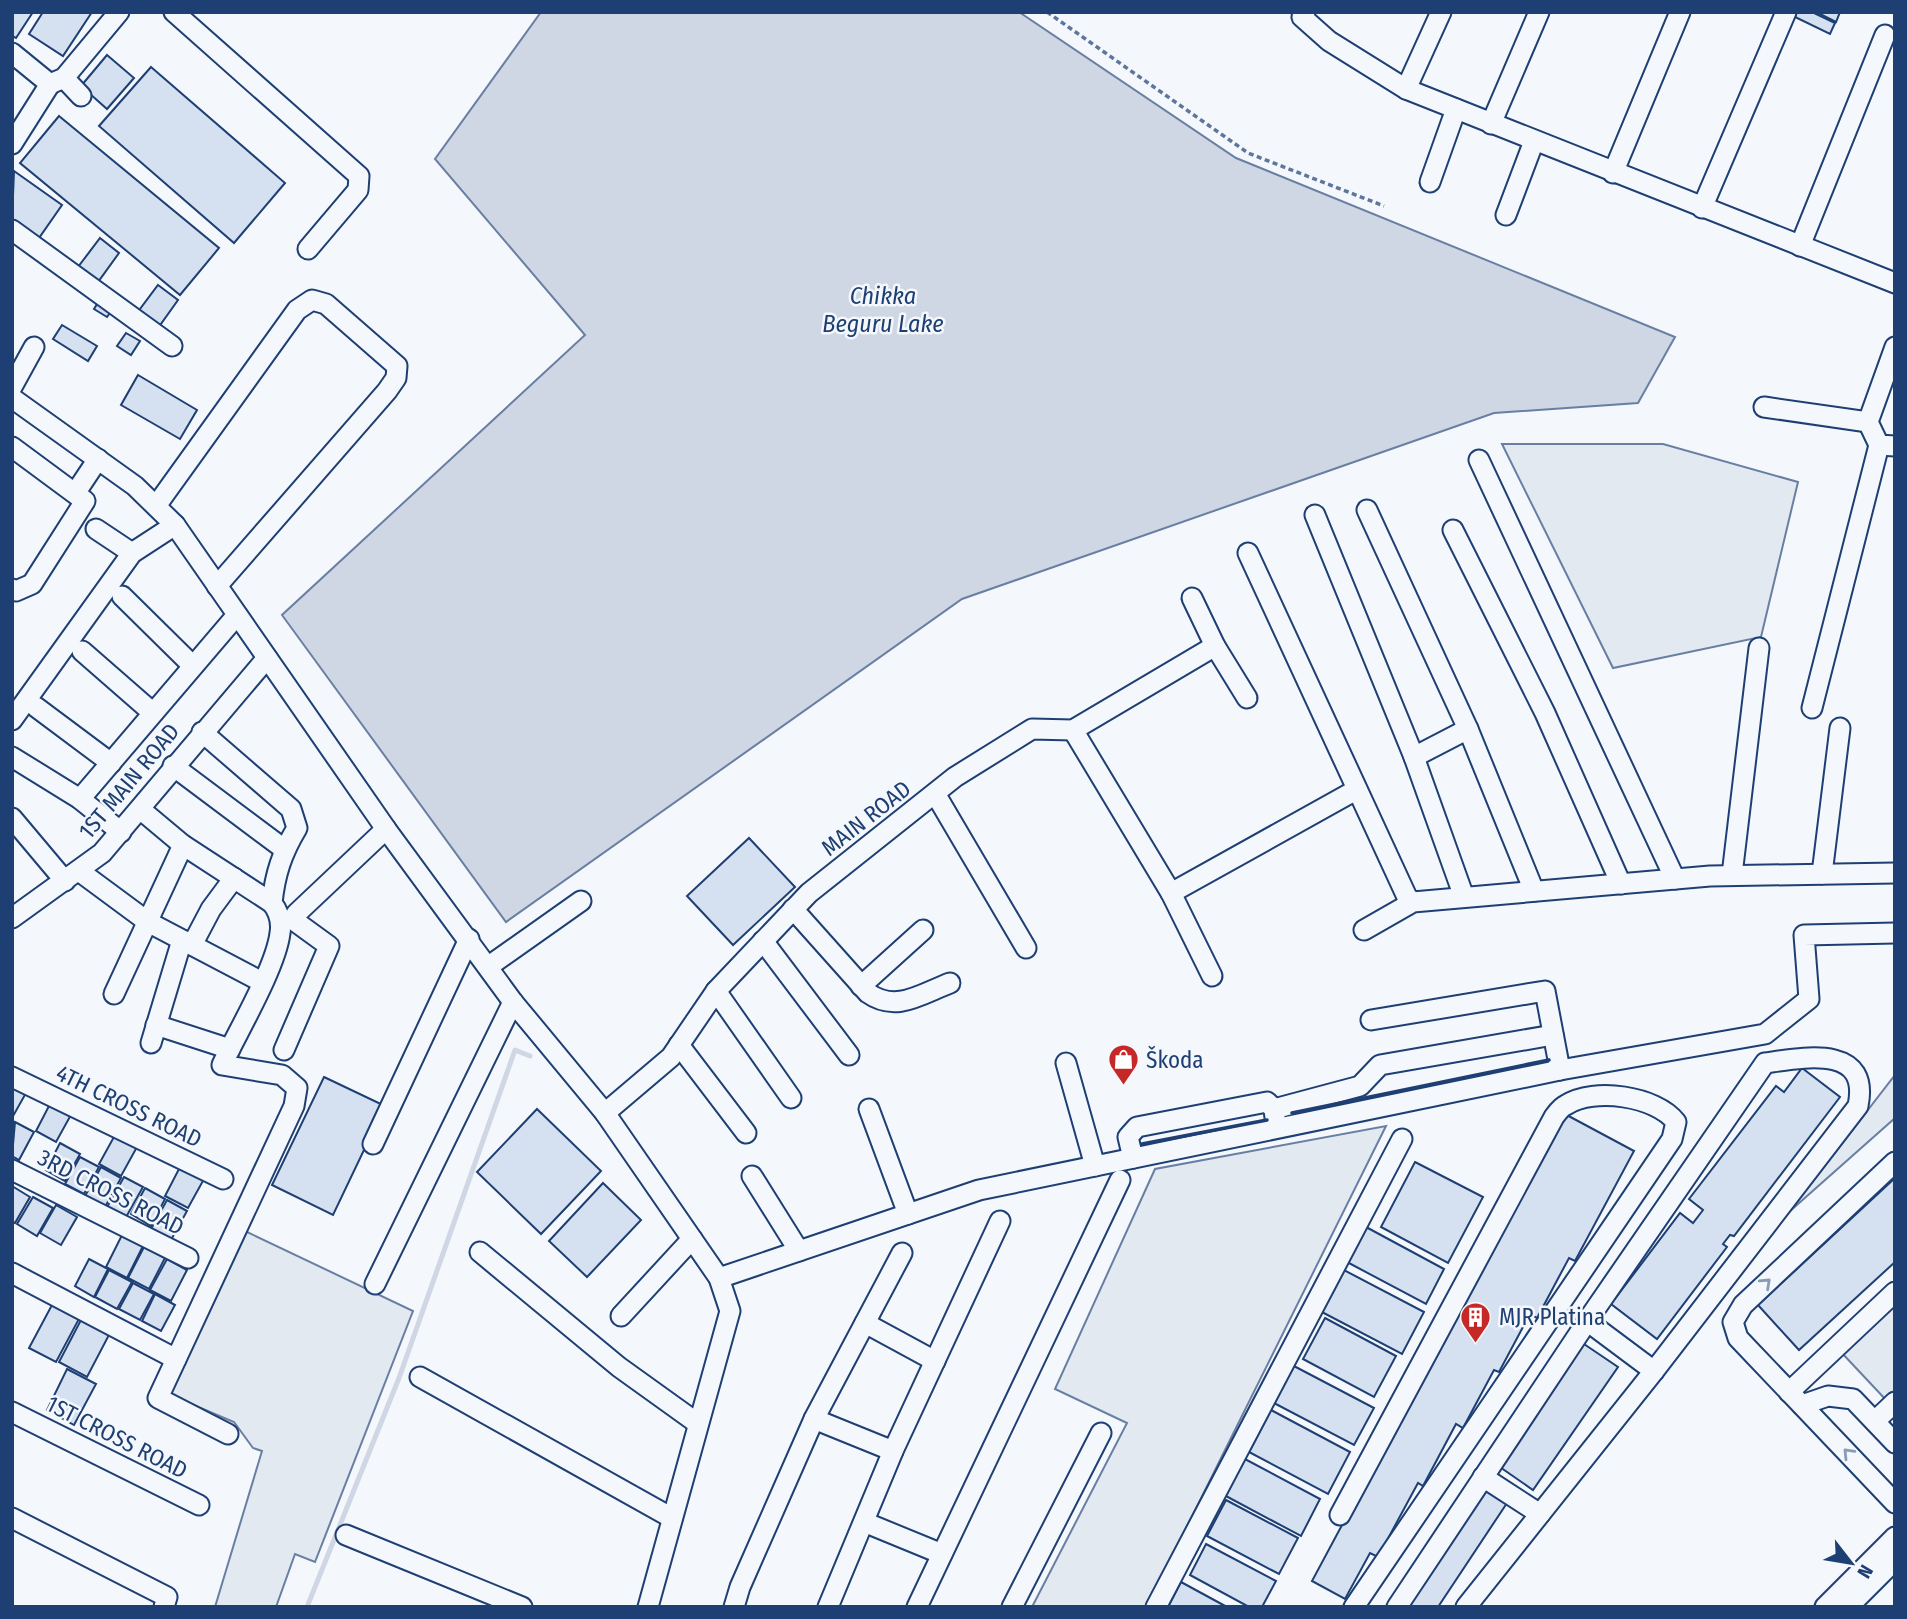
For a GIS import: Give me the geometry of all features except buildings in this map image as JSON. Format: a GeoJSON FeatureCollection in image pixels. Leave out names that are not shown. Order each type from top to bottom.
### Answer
{"type":"FeatureCollection","features":[{"type":"Feature","properties":{"kind":"street"},"geometry":{"type":"LineString","coordinates":[[12,144],[57,81],[119,12]]}},
{"type":"Feature","properties":{"kind":"street"},"geometry":{"type":"LineString","coordinates":[[174,12],[359,176],[358,190],[308,249]]}},
{"type":"Feature","properties":{"kind":"street"},"geometry":{"type":"LineString","coordinates":[[1305,12],[1302,18],[1329,41],[1406,89],[1895,283]]}},
{"type":"Feature","properties":{"kind":"street"},"geometry":{"type":"LineString","coordinates":[[1406,89],[1441,12]]}},
{"type":"Feature","properties":{"kind":"street"},"geometry":{"type":"LineString","coordinates":[[1491,124],[1539,12]]}},
{"type":"Feature","properties":{"kind":"street"},"geometry":{"type":"LineString","coordinates":[[1614,173],[1680,12]]}},
{"type":"Feature","properties":{"kind":"street"},"geometry":{"type":"LineString","coordinates":[[1702,208],[1786,12]]}},
{"type":"Feature","properties":{"kind":"street"},"geometry":{"type":"LineString","coordinates":[[1800,246],[1885,34]]}},
{"type":"Feature","properties":{"kind":"street"},"geometry":{"type":"LineString","coordinates":[[12,54],[81,96]]}},
{"type":"Feature","properties":{"kind":"street"},"geometry":{"type":"LineString","coordinates":[[1430,182],[1456,109]]}},
{"type":"Feature","properties":{"kind":"street"},"geometry":{"type":"LineString","coordinates":[[1506,215],[1534,141]]}},
{"type":"Feature","properties":{"kind":"street"},"geometry":{"type":"LineString","coordinates":[[12,230],[172,346]]}},
{"type":"Feature","properties":{"kind":"street"},"geometry":{"type":"LineString","coordinates":[[156,506],[297,310],[313,300],[326,304],[397,366],[396,378],[387,391],[217,586]]}},
{"type":"Feature","properties":{"kind":"street"},"geometry":{"type":"LineString","coordinates":[[1868,422],[1895,347]]}},
{"type":"Feature","properties":{"kind":"street"},"geometry":{"type":"LineString","coordinates":[[12,387],[34,348]]}},
{"type":"Feature","properties":{"kind":"street"},"geometry":{"type":"LineString","coordinates":[[12,398],[135,486],[175,525],[386,829],[513,1002],[605,1113],[719,1278],[730,1311],[648,1607]]}},
{"type":"Feature","properties":{"kind":"street"},"geometry":{"type":"LineString","coordinates":[[1764,407],[1868,422],[1887,446],[1812,709]]}},
{"type":"Feature","properties":{"kind":"street"},"geometry":{"type":"LineString","coordinates":[[12,447],[85,501],[32,584],[16,591],[12,589]]}},
{"type":"Feature","properties":{"kind":"street"},"geometry":{"type":"LineString","coordinates":[[76,492],[98,459]]}},
{"type":"Feature","properties":{"kind":"street"},"geometry":{"type":"LineString","coordinates":[[1479,460],[1675,879]]}},
{"type":"Feature","properties":{"kind":"street"},"geometry":{"type":"LineString","coordinates":[[1367,510],[1468,729],[1534,891]]}},
{"type":"Feature","properties":{"kind":"street"},"geometry":{"type":"LineString","coordinates":[[1315,515],[1414,757],[1464,897]]}},
{"type":"Feature","properties":{"kind":"street"},"geometry":{"type":"LineString","coordinates":[[12,720],[132,553],[175,525]]}},
{"type":"Feature","properties":{"kind":"street"},"geometry":{"type":"LineString","coordinates":[[96,528],[132,553]]}},
{"type":"Feature","properties":{"kind":"street"},"geometry":{"type":"LineString","coordinates":[[1453,530],[1545,713],[1621,884]]}},
{"type":"Feature","properties":{"kind":"street"},"geometry":{"type":"LineString","coordinates":[[1248,553],[1356,790],[1407,897],[1413,902]]}},
{"type":"Feature","properties":{"kind":"street"},"geometry":{"type":"LineString","coordinates":[[122,596],[193,666]]}},
{"type":"Feature","properties":{"kind":"street"},"geometry":{"type":"LineString","coordinates":[[1192,598],[1215,646],[1247,698]]}},
{"type":"Feature","properties":{"kind":"street"},"geometry":{"type":"LineString","coordinates":[[80,799],[237,615]]}},
{"type":"Feature","properties":{"kind":"street"},"geometry":{"type":"LineString","coordinates":[[1212,976],[1171,893],[1073,730],[1215,646]]}},
{"type":"Feature","properties":{"kind":"street"},"geometry":{"type":"LineString","coordinates":[[1732,875],[1759,648]]}},
{"type":"Feature","properties":{"kind":"street"},"geometry":{"type":"LineString","coordinates":[[82,652],[153,713]]}},
{"type":"Feature","properties":{"kind":"street","name":"1ST MAIN ROAD"},"geometry":{"type":"LineString","coordinates":[[12,918],[102,853],[267,658]]}},
{"type":"Feature","properties":{"kind":"street"},"geometry":{"type":"LineString","coordinates":[[36,707],[111,763]]}},
{"type":"Feature","properties":{"kind":"street"},"geometry":{"type":"LineString","coordinates":[[1822,874],[1839,728]]}},
{"type":"Feature","properties":{"kind":"street","name":"MAIN ROAD"},"geometry":{"type":"LineString","coordinates":[[605,1113],[671,1057],[716,991],[809,893],[936,795],[955,777],[1032,729],[1073,730]]}},
{"type":"Feature","properties":{"kind":"street"},"geometry":{"type":"LineString","coordinates":[[1414,757],[1468,729]]}},
{"type":"Feature","properties":{"kind":"street"},"geometry":{"type":"LineString","coordinates":[[202,732],[291,809],[297,828],[284,849],[275,876],[272,903]]}},
{"type":"Feature","properties":{"kind":"street"},"geometry":{"type":"LineString","coordinates":[[12,757],[80,799],[121,832]]}},
{"type":"Feature","properties":{"kind":"street"},"geometry":{"type":"LineString","coordinates":[[173,766],[284,849]]}},
{"type":"Feature","properties":{"kind":"street"},"geometry":{"type":"LineString","coordinates":[[1171,893],[1356,790]]}},
{"type":"Feature","properties":{"kind":"street"},"geometry":{"type":"LineString","coordinates":[[936,795],[1026,948]]}},
{"type":"Feature","properties":{"kind":"street"},"geometry":{"type":"LineString","coordinates":[[139,809],[183,845],[272,903],[280,914],[280,935],[262,982],[222,1065],[282,1075],[297,1087],[294,1106],[158,1398],[228,1434]]}},
{"type":"Feature","properties":{"kind":"street"},"geometry":{"type":"LineString","coordinates":[[12,818],[72,876],[148,922],[262,982]]}},
{"type":"Feature","properties":{"kind":"street"},"geometry":{"type":"LineString","coordinates":[[284,1050],[330,946],[296,922],[296,915],[386,829]]}},
{"type":"Feature","properties":{"kind":"street"},"geometry":{"type":"LineString","coordinates":[[114,994],[183,845]]}},
{"type":"Feature","properties":{"kind":"street"},"geometry":{"type":"LineString","coordinates":[[1364,930],[1413,902],[1732,875],[1895,873]]}},
{"type":"Feature","properties":{"kind":"street"},"geometry":{"type":"LineString","coordinates":[[230,1049],[154,1034],[187,943],[234,877]]}},
{"type":"Feature","properties":{"kind":"street"},"geometry":{"type":"LineString","coordinates":[[489,966],[581,901]]}},
{"type":"Feature","properties":{"kind":"street"},"geometry":{"type":"LineString","coordinates":[[793,909],[861,986],[878,1000],[894,1004],[950,983]]}},
{"type":"Feature","properties":{"kind":"street"},"geometry":{"type":"LineString","coordinates":[[861,986],[923,930]]}},
{"type":"Feature","properties":{"kind":"street"},"geometry":{"type":"LineString","coordinates":[[719,1278],[979,1190],[1133,1158],[1275,1119],[1765,1034],[1809,999],[1804,935],[1895,933]]}},
{"type":"Feature","properties":{"kind":"street"},"geometry":{"type":"LineString","coordinates":[[373,1144],[469,939]]}},
{"type":"Feature","properties":{"kind":"street"},"geometry":{"type":"LineString","coordinates":[[763,941],[849,1055]]}},
{"type":"Feature","properties":{"kind":"street"},"geometry":{"type":"LineString","coordinates":[[716,991],[791,1098]]}},
{"type":"Feature","properties":{"kind":"street"},"geometry":{"type":"LineString","coordinates":[[1371,1020],[1545,991],[1560,1070]]}},
{"type":"Feature","properties":{"kind":"street"},"geometry":{"type":"LineString","coordinates":[[375,1284],[513,1002]]}},
{"type":"Feature","properties":{"kind":"street"},"geometry":{"type":"LineString","coordinates":[[1275,1119],[1360,1086],[1380,1065],[1553,1035]]}},
{"type":"Feature","properties":{"kind":"street"},"geometry":{"type":"LineString","coordinates":[[679,1045],[746,1133]]}},
{"type":"Feature","properties":{"kind":"street"},"geometry":{"type":"LineString","coordinates":[[1397,1607],[1587,1321],[1765,1063],[1818,1056],[1831,1058],[1845,1065],[1856,1079],[1858,1106],[1654,1371],[1466,1607]]}},
{"type":"Feature","properties":{"kind":"street"},"geometry":{"type":"LineString","coordinates":[[1066,1063],[1094,1166]]}},
{"type":"Feature","properties":{"kind":"street","name":"4TH CROSS ROAD"},"geometry":{"type":"LineString","coordinates":[[12,1077],[223,1180]]}},
{"type":"Feature","properties":{"kind":"street"},"geometry":{"type":"LineString","coordinates":[[1340,1515],[1554,1117],[1566,1104],[1590,1098],[1621,1097],[1656,1104],[1667,1110],[1676,1122],[1672,1139],[1354,1607]]}},
{"type":"Feature","properties":{"kind":"street"},"geometry":{"type":"LineString","coordinates":[[1133,1158],[1128,1137],[1137,1127],[1266,1102],[1275,1119]]}},
{"type":"Feature","properties":{"kind":"street"},"geometry":{"type":"LineString","coordinates":[[869,1108],[908,1214]]}},
{"type":"Feature","properties":{"kind":"street"},"geometry":{"type":"LineString","coordinates":[[1156,1607],[1402,1139]]}},
{"type":"Feature","properties":{"kind":"street"},"geometry":{"type":"LineString","coordinates":[[1895,1162],[1743,1305],[1733,1322],[1738,1338],[1895,1503]]}},
{"type":"Feature","properties":{"kind":"street","name":"3RD CROSS ROAD"},"geometry":{"type":"LineString","coordinates":[[12,1170],[188,1258]]}},
{"type":"Feature","properties":{"kind":"street"},"geometry":{"type":"LineString","coordinates":[[752,1177],[799,1251]]}},
{"type":"Feature","properties":{"kind":"street"},"geometry":{"type":"LineString","coordinates":[[917,1607],[1120,1180]]}},
{"type":"Feature","properties":{"kind":"street"},"geometry":{"type":"LineString","coordinates":[[828,1607],[893,1451],[1000,1221]]}},
{"type":"Feature","properties":{"kind":"street"},"geometry":{"type":"LineString","coordinates":[[621,1316],[692,1239]]}},
{"type":"Feature","properties":{"kind":"street"},"geometry":{"type":"LineString","coordinates":[[480,1252],[619,1367],[697,1423]]}},
{"type":"Feature","properties":{"kind":"street"},"geometry":{"type":"LineString","coordinates":[[734,1607],[740,1587],[814,1419],[902,1253]]}},
{"type":"Feature","properties":{"kind":"street"},"geometry":{"type":"LineString","coordinates":[[12,1273],[176,1359]]}},
{"type":"Feature","properties":{"kind":"street"},"geometry":{"type":"LineString","coordinates":[[1796,1399],[1895,1292]]}},
{"type":"Feature","properties":{"kind":"street"},"geometry":{"type":"LineString","coordinates":[[1587,1321],[1654,1371]]}},
{"type":"Feature","properties":{"kind":"street"},"geometry":{"type":"LineString","coordinates":[[865,1323],[935,1361]]}},
{"type":"Feature","properties":{"kind":"street"},"geometry":{"type":"LineString","coordinates":[[420,1377],[672,1518]]}},
{"type":"Feature","properties":{"kind":"street"},"geometry":{"type":"LineString","coordinates":[[1796,1399],[1828,1396],[1853,1399],[1895,1443]]}},
{"type":"Feature","properties":{"kind":"street"},"geometry":{"type":"LineString","coordinates":[[1875,1421],[1895,1402]]}},
{"type":"Feature","properties":{"kind":"street","name":"1ST CROSS ROAD"},"geometry":{"type":"LineString","coordinates":[[12,1412],[200,1505]]}},
{"type":"Feature","properties":{"kind":"street"},"geometry":{"type":"LineString","coordinates":[[814,1419],[893,1451]]}},
{"type":"Feature","properties":{"kind":"street"},"geometry":{"type":"LineString","coordinates":[[1012,1607],[1101,1433]]}},
{"type":"Feature","properties":{"kind":"street"},"geometry":{"type":"LineString","coordinates":[[1483,1477],[1540,1514]]}},
{"type":"Feature","properties":{"kind":"street"},"geometry":{"type":"LineString","coordinates":[[12,1518],[167,1597],[164,1607]]}},
{"type":"Feature","properties":{"kind":"street"},"geometry":{"type":"LineString","coordinates":[[864,1522],[942,1554]]}},
{"type":"Feature","properties":{"kind":"street"},"geometry":{"type":"LineString","coordinates":[[346,1535],[523,1607]]}},
{"type":"Feature","properties":{"kind":"street"},"geometry":{"type":"LineString","coordinates":[[1825,1607],[1895,1536]]}},
{"type":"Feature","properties":{"kind":"street"},"geometry":{"type":"LineString","coordinates":[[1848,1607],[1895,1560]]}},
{"type":"Feature","properties":{"kind":"path"},"geometry":{"type":"LineString","coordinates":[[1047,12],[1248,153],[1384,206]]}},
{"type":"Feature","properties":{"kind":"shaded area"},"geometry":{"type":"Polygon","coordinates":[[[1502,444],[1663,444],[1798,482],[1761,637],[1613,668],[1502,444]]]}},
{"type":"Feature","properties":{"kind":"shaded area"},"geometry":{"type":"Polygon","coordinates":[[[1895,1075],[1895,1118],[1789,1212],[1895,1075]]]}},
{"type":"Feature","properties":{"kind":"shaded area"},"geometry":{"type":"Polygon","coordinates":[[[1386,1126],[1147,1607],[1032,1607],[1127,1423],[1055,1389],[1155,1169],[1386,1126]]]}},
{"type":"Feature","properties":{"kind":"shaded area"},"geometry":{"type":"Polygon","coordinates":[[[245,1231],[413,1311],[315,1562],[295,1554],[276,1607],[215,1607],[262,1451],[253,1448],[234,1422],[170,1395],[245,1231]]]}},
{"type":"Feature","properties":{"kind":"shaded area"},"geometry":{"type":"Polygon","coordinates":[[[1895,1300],[1895,1393],[1887,1401],[1840,1351],[1895,1300]]]}},
{"type":"Feature","properties":{"kind":"water","name":"Chikka Beguru Lake"},"geometry":{"type":"Polygon","coordinates":[[[541,12],[1019,12],[1236,158],[1675,337],[1638,403],[1494,413],[962,599],[506,922],[282,615],[585,335],[435,159],[541,12]]]}},
{"type":"Feature","properties":{"kind":"waterway"},"geometry":{"type":"LineString","coordinates":[[307,1607],[399,1378],[515,1050],[530,1056]]}},
{"type":"Feature","properties":{"kind":"wall"},"geometry":{"type":"LineString","coordinates":[[1292,1113],[1549,1060]]}},
{"type":"Feature","properties":{"kind":"wall"},"geometry":{"type":"LineString","coordinates":[[1142,1144],[1267,1120]]}},
{"type":"Feature","properties":{"kind":"place","name":"Škoda"},"geometry":{"type":"Point","coordinates":[1123,1087]}},
{"type":"Feature","properties":{"kind":"place","name":"MJR Platina"},"geometry":{"type":"Point","coordinates":[1476,1344]}}]}
